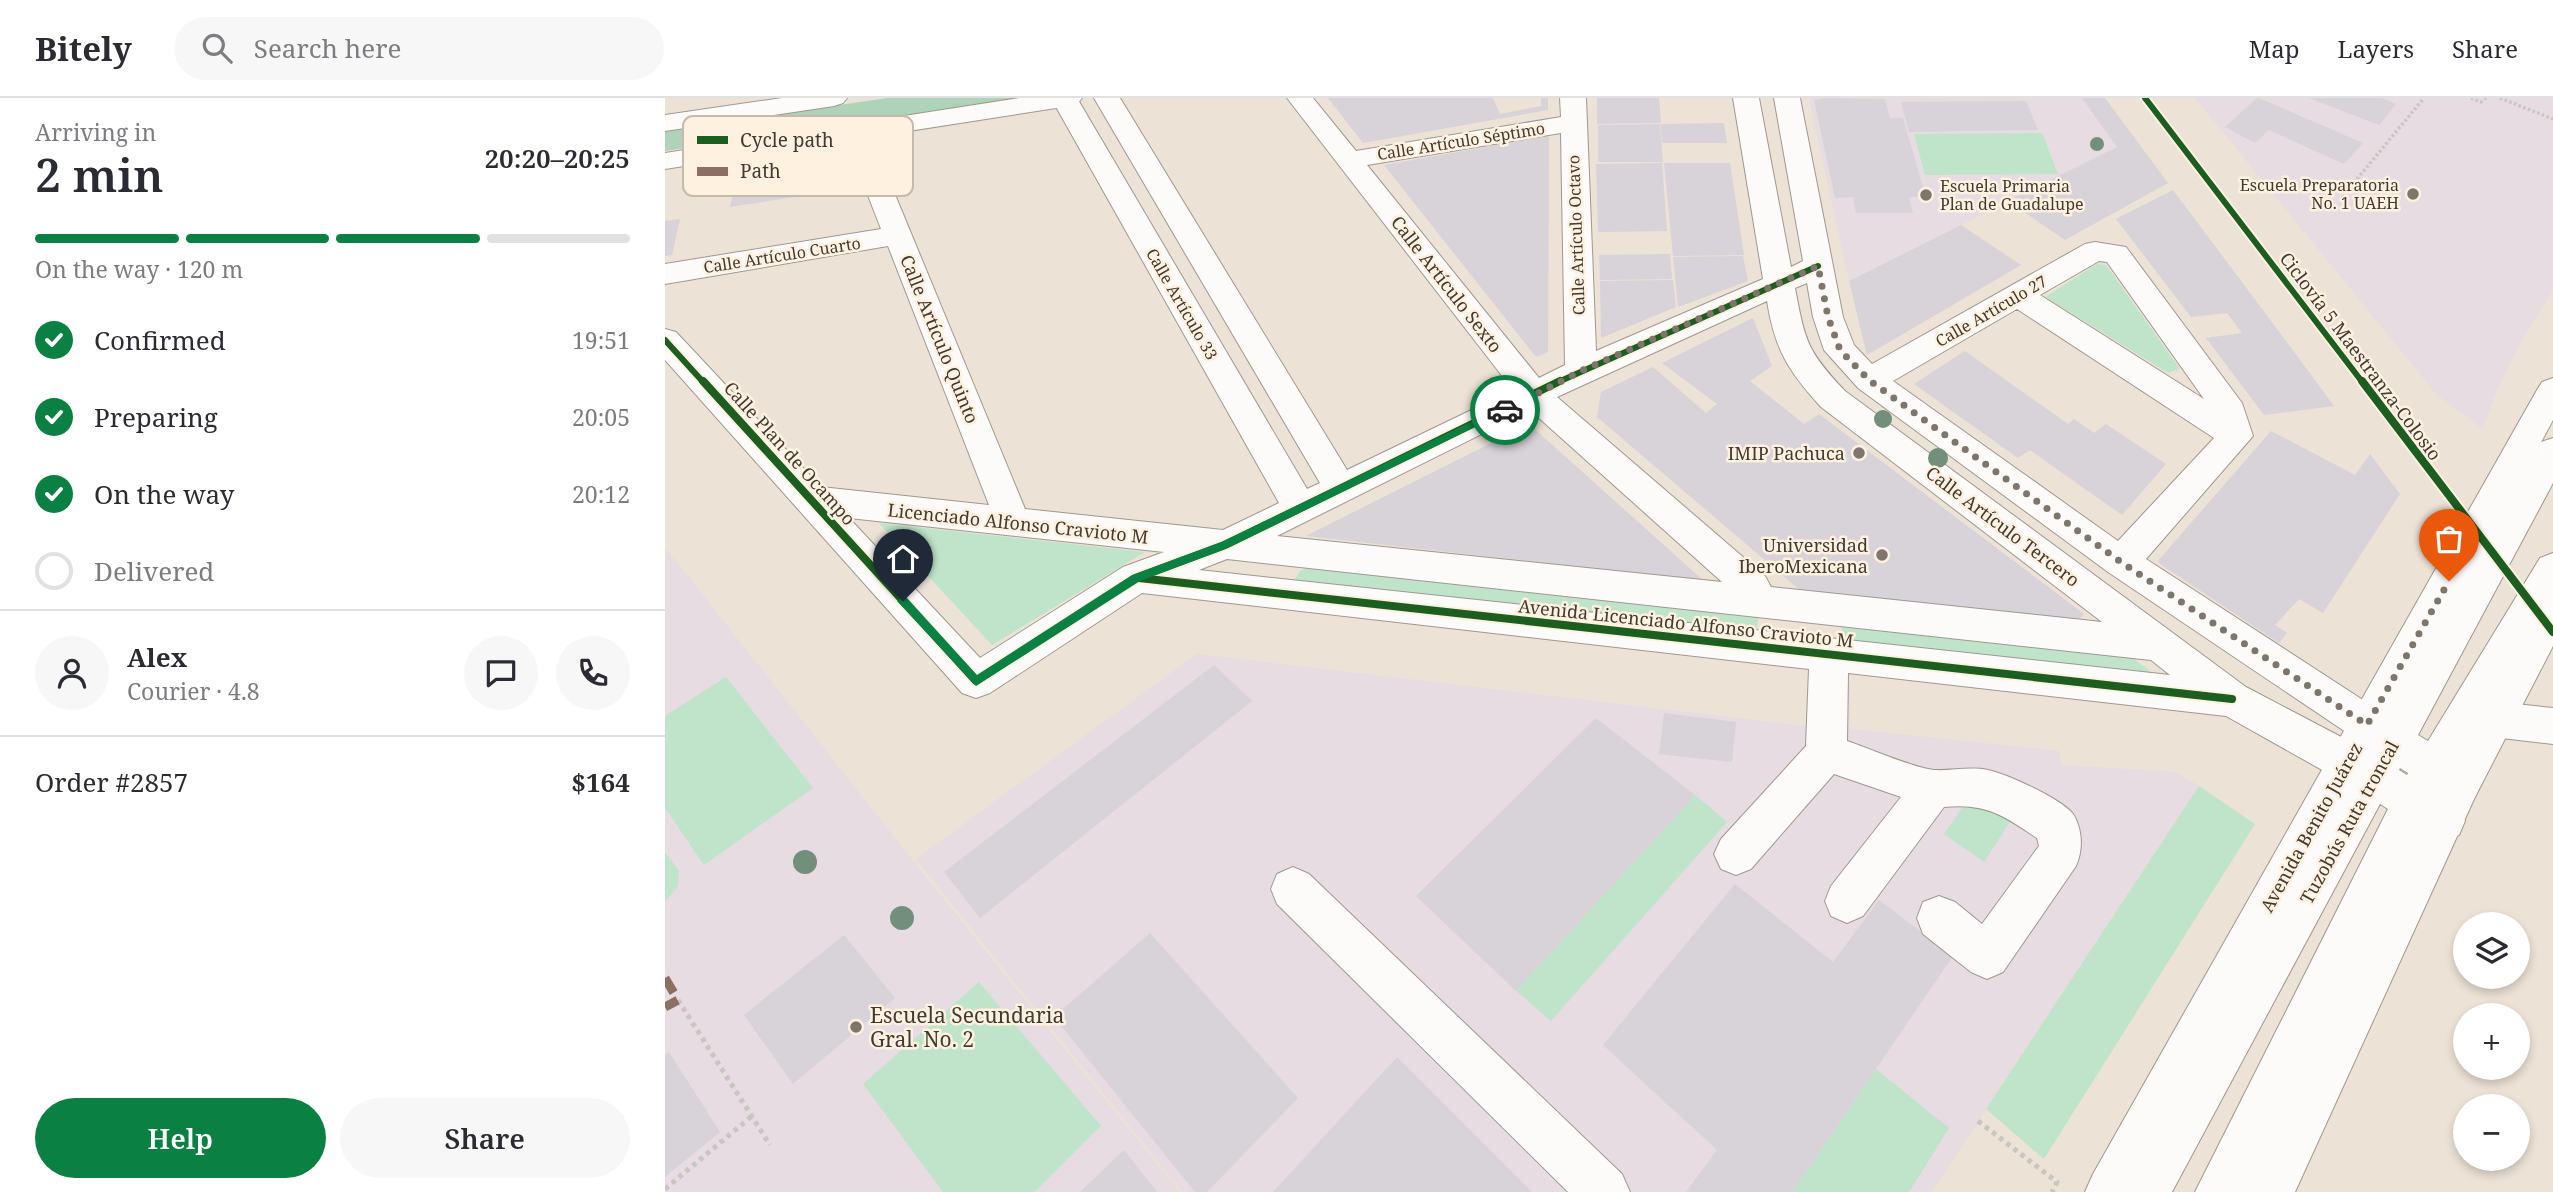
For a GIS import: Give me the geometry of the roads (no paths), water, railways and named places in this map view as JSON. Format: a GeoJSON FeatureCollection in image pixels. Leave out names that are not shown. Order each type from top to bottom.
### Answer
{"type":"FeatureCollection","features":[{"type":"Feature","properties":{"kind":"street"},"geometry":{"type":"LineString","coordinates":[[712,116],[834,98]]}},
{"type":"Feature","properties":{"kind":"street"},"geometry":{"type":"LineString","coordinates":[[913,122],[1066,98]]}},
{"type":"Feature","properties":{"kind":"street","name":"Calle Artículo 33"},"geometry":{"type":"LineString","coordinates":[[1066,98],[1300,509]]}},
{"type":"Feature","properties":{"kind":"street"},"geometry":{"type":"LineString","coordinates":[[1107,98],[1341,489]]}},
{"type":"Feature","properties":{"kind":"street","name":"Calle Artículo Sexto"},"geometry":{"type":"LineString","coordinates":[[1300,98],[1535,396],[1752,587],[1754,602]]}},
{"type":"Feature","properties":{"kind":"street","name":"Calle Artículo Tercero"},"geometry":{"type":"LineString","coordinates":[[1746,98],[1788,336],[1806,370],[1833,400],[2232,699],[2370,751]]}},
{"type":"Feature","properties":{"kind":"street","name":"Calle Artículo Tercero"},"geometry":{"type":"LineString","coordinates":[[1787,98],[1828,317],[1840,350],[1869,380],[2121,562],[2370,751],[2438,793]]}},
{"type":"Feature","properties":{"kind":"street","name":"Calle Artículo Séptimo"},"geometry":{"type":"LineString","coordinates":[[1349,160],[1572,110]]}},
{"type":"Feature","properties":{"kind":"street","name":"Calle Artículo Octavo"},"geometry":{"type":"LineString","coordinates":[[1572,110],[1581,371]]}},
{"type":"Feature","properties":{"kind":"street"},"geometry":{"type":"LineString","coordinates":[[665,123],[683,120]]}},
{"type":"Feature","properties":{"kind":"street"},"geometry":{"type":"LineString","coordinates":[[665,161],[683,158]]}},
{"type":"Feature","properties":{"kind":"street","name":"Calle Artículo Quinto"},"geometry":{"type":"LineString","coordinates":[[883,196],[1013,522]]}},
{"type":"Feature","properties":{"kind":"street","name":"Calle Artículo Cuarto"},"geometry":{"type":"LineString","coordinates":[[665,274],[899,235]]}},
{"type":"Feature","properties":{"kind":"street","name":"Calle Artículo 27"},"geometry":{"type":"LineString","coordinates":[[1869,380],[2095,251],[2116,254],[2230,411],[2236,436]]}},
{"type":"Feature","properties":{"kind":"street"},"geometry":{"type":"LineString","coordinates":[[1136,578],[1225,545],[1535,396],[1581,371],[1818,266]]}},
{"type":"Feature","properties":{"kind":"street"},"geometry":{"type":"LineString","coordinates":[[2018,295],[2236,436],[2121,562]]}},
{"type":"Feature","properties":{"kind":"street","name":"Calle Plan de Ocampo"},"geometry":{"type":"LineString","coordinates":[[665,340],[976,681],[1136,578]]}},
{"type":"Feature","properties":{"kind":"street","name":"Avenida Benito Juárez"},"geometry":{"type":"LineString","coordinates":[[2111,1192],[2370,751],[2553,390]]}},
{"type":"Feature","properties":{"kind":"street","name":"Tuzobús Ruta troncal"},"geometry":{"type":"LineString","coordinates":[[2144,1192],[2266,975],[2370,751],[2553,451]]}},
{"type":"Feature","properties":{"kind":"street","name":"Licenciado Alfonso Cravioto M"},"geometry":{"type":"LineString","coordinates":[[811,500],[1225,545]]}},
{"type":"Feature","properties":{"kind":"street","name":"Avenida Licenciado Alfonso Cravioto M"},"geometry":{"type":"LineString","coordinates":[[1225,545],[2162,645]]}},
{"type":"Feature","properties":{"kind":"street"},"geometry":{"type":"LineString","coordinates":[[2221,1192],[2438,793],[2553,568]]}},
{"type":"Feature","properties":{"kind":"street","name":"Avenida Licenciado Alfonso Cravioto M"},"geometry":{"type":"LineString","coordinates":[[1136,578],[2232,699]]}},
{"type":"Feature","properties":{"kind":"street"},"geometry":{"type":"LineString","coordinates":[[1736,854],[1826,753],[1812,652],[1794,606]]}},
{"type":"Feature","properties":{"kind":"street"},"geometry":{"type":"LineString","coordinates":[[2269,1192],[2438,793],[2493,719],[2553,609]]}},
{"type":"Feature","properties":{"kind":"street"},"geometry":{"type":"LineString","coordinates":[[2493,719],[2553,726]]}},
{"type":"Feature","properties":{"kind":"street"},"geometry":{"type":"LineString","coordinates":[[1826,753],[1933,789],[1961,786],[1991,788],[2057,827],[2061,851],[1987,956],[1939,918]]}},
{"type":"Feature","properties":{"kind":"street"},"geometry":{"type":"LineString","coordinates":[[1847,901],[1933,789]]}},
{"type":"Feature","properties":{"kind":"street"},"geometry":{"type":"LineString","coordinates":[[1293,889],[1604,1192]]}},
{"type":"Feature","properties":{"kind":"place","name":"Escuela Preparatoria No. 1 UAEH"},"geometry":{"type":"Point","coordinates":[2413,194]}},
{"type":"Feature","properties":{"kind":"place","name":"Escuela Primaria Plan de Guadalupe"},"geometry":{"type":"Point","coordinates":[1926,195]}},
{"type":"Feature","properties":{"kind":"place","name":"IMIP Pachuca"},"geometry":{"type":"Point","coordinates":[1859,453]}},
{"type":"Feature","properties":{"kind":"place","name":"Universidad IberoMexicana"},"geometry":{"type":"Point","coordinates":[1882,555]}},
{"type":"Feature","properties":{"kind":"place","name":"Escuela Secundaria Gral. No. 2"},"geometry":{"type":"Point","coordinates":[856,1027]}}]}
